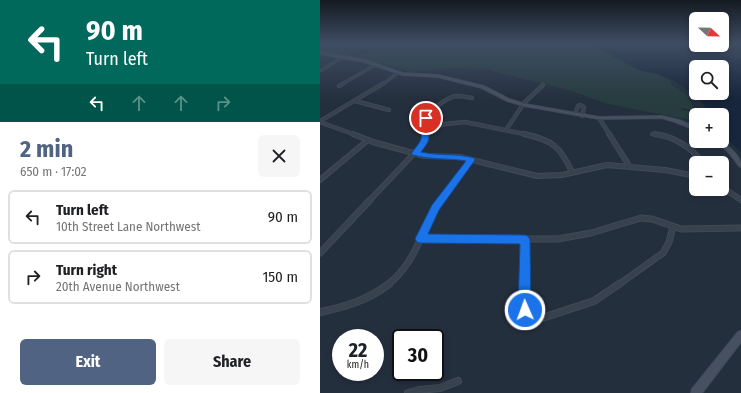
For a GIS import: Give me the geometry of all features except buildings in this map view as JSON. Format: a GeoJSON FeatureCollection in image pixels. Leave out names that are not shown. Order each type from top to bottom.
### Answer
{"type":"FeatureCollection","features":[{"type":"Feature","properties":{"kind":"street"},"geometry":{"type":"LineString","coordinates":[[320,71],[334,62]]}},
{"type":"Feature","properties":{"kind":"street"},"geometry":{"type":"LineString","coordinates":[[370,62],[399,72],[438,76],[483,87],[492,90],[508,100],[524,105],[599,118],[662,117],[689,126]]}},
{"type":"Feature","properties":{"kind":"street"},"geometry":{"type":"LineString","coordinates":[[339,86],[377,64]]}},
{"type":"Feature","properties":{"kind":"street"},"geometry":{"type":"LineString","coordinates":[[320,122],[378,88],[399,72]]}},
{"type":"Feature","properties":{"kind":"street"},"geometry":{"type":"LineString","coordinates":[[506,130],[524,103],[543,85]]}},
{"type":"Feature","properties":{"kind":"street"},"geometry":{"type":"LineString","coordinates":[[320,253],[426,141],[423,124],[425,119],[447,99],[459,96],[472,98]]}},
{"type":"Feature","properties":{"kind":"street"},"geometry":{"type":"LineString","coordinates":[[355,101],[389,110]]}},
{"type":"Feature","properties":{"kind":"street"},"geometry":{"type":"LineString","coordinates":[[575,114],[578,106],[583,105],[582,116]]}},
{"type":"Feature","properties":{"kind":"street"},"geometry":{"type":"LineString","coordinates":[[599,118],[630,167]]}},
{"type":"Feature","properties":{"kind":"street"},"geometry":{"type":"LineString","coordinates":[[320,122],[368,140],[415,154],[429,157],[454,156],[537,176],[553,176],[602,165],[674,171],[689,174]]}},
{"type":"Feature","properties":{"kind":"street"},"geometry":{"type":"LineString","coordinates":[[424,130],[445,124],[460,122],[541,138],[554,143],[560,149],[572,172]]}},
{"type":"Feature","properties":{"kind":"street"},"geometry":{"type":"LineString","coordinates":[[652,134],[668,137],[686,146],[698,156]]}},
{"type":"Feature","properties":{"kind":"street"},"geometry":{"type":"LineString","coordinates":[[320,180],[368,140]]}},
{"type":"Feature","properties":{"kind":"street"},"geometry":{"type":"LineString","coordinates":[[726,148],[741,164]]}},
{"type":"Feature","properties":{"kind":"street"},"geometry":{"type":"LineString","coordinates":[[320,312],[350,305],[374,295],[383,289],[404,269],[410,261],[436,208],[471,160]]}},
{"type":"Feature","properties":{"kind":"street"},"geometry":{"type":"LineString","coordinates":[[729,192],[741,200]]}},
{"type":"Feature","properties":{"kind":"street"},"geometry":{"type":"LineString","coordinates":[[420,239],[558,239],[572,237],[642,218],[652,219],[681,229],[741,228]]}},
{"type":"Feature","properties":{"kind":"street"},"geometry":{"type":"LineString","coordinates":[[525,240],[524,308],[529,316],[539,318],[572,309],[594,301],[606,294],[658,258],[666,248],[673,227]]}},
{"type":"Feature","properties":{"kind":"street"},"geometry":{"type":"LineString","coordinates":[[696,393],[741,335]]}},
{"type":"Feature","properties":{"kind":"street"},"geometry":{"type":"LineString","coordinates":[[408,393],[419,390],[440,388],[458,381]]}},
{"type":"Feature","properties":{"kind":"green space"},"geometry":{"type":"Polygon","coordinates":[[[376,62],[624,62],[637,69],[656,74],[671,81],[671,85],[688,96],[693,108],[689,108],[689,120],[608,104],[568,90],[484,69],[454,68],[410,72],[376,62]]]}},
{"type":"Feature","properties":{"kind":"water"},"geometry":{"type":"Polygon","coordinates":[[[625,62],[689,62],[689,91],[678,83],[665,77],[644,71],[625,62]]]}},
{"type":"Feature","properties":{"kind":"water"},"geometry":{"type":"Polygon","coordinates":[[[729,62],[741,62],[741,152],[729,141],[729,108],[705,108],[699,100],[729,100],[729,62]]]}},
{"type":"Feature","properties":{"kind":"waterway"},"geometry":{"type":"LineString","coordinates":[[682,109],[689,110]]}},
{"type":"Feature","properties":{"kind":"route"},"geometry":{"type":"LineString","coordinates":[[426,118],[423,121],[423,126],[426,141],[415,154],[429,157],[454,156],[471,160],[436,208],[427,222],[420,239],[525,240],[525,310]]}}]}
